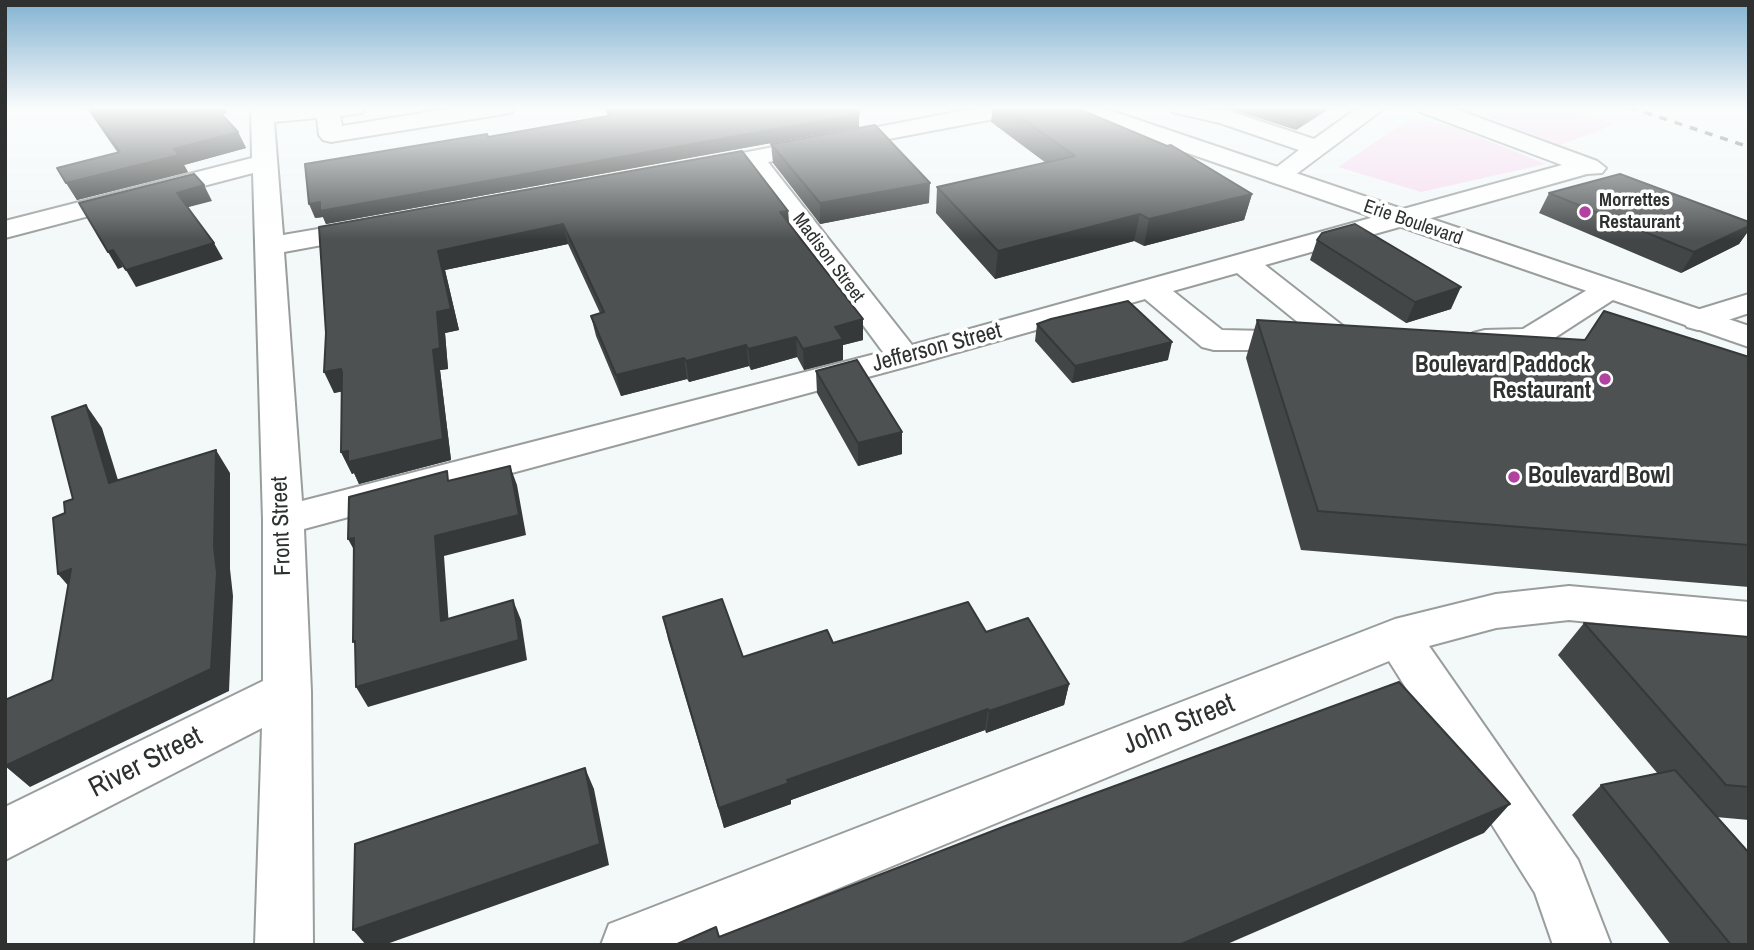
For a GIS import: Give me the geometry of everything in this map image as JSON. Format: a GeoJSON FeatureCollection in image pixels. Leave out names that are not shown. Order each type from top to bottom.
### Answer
{"type":"FeatureCollection","features":[{"type":"Feature","properties":{"kind":"main road","name":"Front Street"},"geometry":{"type":"LineString","coordinates":[[264,151],[283,520],[287,692],[284,945]]}},
{"type":"Feature","properties":{"kind":"main road"},"geometry":{"type":"LineString","coordinates":[[671,173],[787,151]]}},
{"type":"Feature","properties":{"kind":"main road","name":"Erie Boulevard"},"geometry":{"type":"LineString","coordinates":[[1205,151],[1749,337]]}},
{"type":"Feature","properties":{"kind":"main road"},"geometry":{"type":"LineString","coordinates":[[1278,176],[1312,151]]}},
{"type":"Feature","properties":{"kind":"main road"},"geometry":{"type":"LineString","coordinates":[[1548,151],[1613,176]]}},
{"type":"Feature","properties":{"kind":"main road","name":"Madison Street"},"geometry":{"type":"LineString","coordinates":[[752,158],[904,357]]}},
{"type":"Feature","properties":{"kind":"main road"},"geometry":{"type":"LineString","coordinates":[[5,230],[265,162]]}},
{"type":"Feature","properties":{"kind":"main road","name":"Jefferson Street"},"geometry":{"type":"LineString","coordinates":[[283,520],[904,357],[1588,166]]}},
{"type":"Feature","properties":{"kind":"main road"},"geometry":{"type":"LineString","coordinates":[[270,246],[390,224]]}},
{"type":"Feature","properties":{"kind":"main road"},"geometry":{"type":"LineString","coordinates":[[1151,289],[1214,340],[1354,340],[1243,263]]}},
{"type":"Feature","properties":{"kind":"main road"},"geometry":{"type":"LineString","coordinates":[[1698,320],[1749,302],[1743,290],[1749,287]]}},
{"type":"Feature","properties":{"kind":"main road"},"geometry":{"type":"LineString","coordinates":[[1449,340],[1531,340],[1608,290]]}},
{"type":"Feature","properties":{"kind":"main road","name":"John Street"},"geometry":{"type":"LineString","coordinates":[[630,945],[1398,637],[1496,611],[1569,603],[1749,620]]}},
{"type":"Feature","properties":{"kind":"main road"},"geometry":{"type":"LineString","coordinates":[[1398,637],[1558,879],[1582,945]]}},
{"type":"Feature","properties":{"kind":"main road","name":"River Street"},"geometry":{"type":"LineString","coordinates":[[5,834],[287,692]]}},
{"type":"Feature","properties":{"kind":"shaded area"},"geometry":{"type":"Polygon","coordinates":[[[1361,151],[1515,151],[1546,164],[1421,192],[1338,167],[1361,151]]]}},
{"type":"Feature","properties":{"kind":"building"},"geometry":{"type":"Polygon","coordinates":[[[176,151],[179,155],[66,183],[57,168],[120,152],[176,151]]]}},
{"type":"Feature","properties":{"kind":"building"},"geometry":{"type":"Polygon","coordinates":[[[382,151],[652,151],[320,211],[320,202],[309,204],[305,164],[382,151]]]}},
{"type":"Feature","properties":{"kind":"building"},"geometry":{"type":"Polygon","coordinates":[[[742,151],[788,211],[780,212],[863,319],[835,327],[843,339],[803,349],[796,337],[748,349],[746,345],[686,361],[684,358],[616,375],[591,316],[604,312],[563,224],[438,251],[451,309],[437,312],[440,348],[433,350],[443,439],[348,462],[348,451],[341,452],[341,369],[324,372],[326,333],[319,227],[742,151]]]}},
{"type":"Feature","properties":{"kind":"building"},"geometry":{"type":"Polygon","coordinates":[[[777,151],[900,151],[930,183],[820,203],[777,151]]]}},
{"type":"Feature","properties":{"kind":"building"},"geometry":{"type":"Polygon","coordinates":[[[1068,151],[1181,151],[1252,194],[1149,219],[1140,214],[998,251],[937,187],[1075,156],[1068,151]]]}},
{"type":"Feature","properties":{"kind":"building"},"geometry":{"type":"Polygon","coordinates":[[[194,174],[204,185],[177,193],[214,243],[126,270],[113,250],[108,252],[79,203],[194,174]]]}},
{"type":"Feature","properties":{"kind":"building"},"geometry":{"type":"Polygon","coordinates":[[[1620,174],[1749,222],[1749,226],[1694,252],[1549,193],[1620,174]]]}},
{"type":"Feature","properties":{"kind":"building"},"geometry":{"type":"Polygon","coordinates":[[[1355,224],[1461,287],[1415,302],[1317,240],[1322,233],[1355,224]]]}},
{"type":"Feature","properties":{"kind":"building"},"geometry":{"type":"Polygon","coordinates":[[[1128,301],[1172,342],[1075,366],[1037,324],[1051,319],[1128,301]]]}},
{"type":"Feature","properties":{"kind":"building","name":"Boulevard Bowl"},"geometry":{"type":"Polygon","coordinates":[[[1604,311],[1749,357],[1749,545],[1318,511],[1257,320],[1585,340],[1604,311]]]}},
{"type":"Feature","properties":{"kind":"building"},"geometry":{"type":"Polygon","coordinates":[[[857,360],[902,432],[858,443],[816,371],[857,360]]]}},
{"type":"Feature","properties":{"kind":"building"},"geometry":{"type":"Polygon","coordinates":[[[86,405],[109,483],[216,450],[214,547],[217,573],[211,669],[5,766],[5,700],[52,680],[71,569],[58,574],[53,518],[65,513],[64,502],[73,499],[52,417],[86,405]]]}},
{"type":"Feature","properties":{"kind":"building"},"geometry":{"type":"Polygon","coordinates":[[[510,466],[519,515],[435,536],[441,621],[513,600],[519,640],[356,687],[355,641],[353,642],[354,538],[348,539],[349,497],[447,471],[448,481],[510,466]]]}},
{"type":"Feature","properties":{"kind":"building"},"geometry":{"type":"Polygon","coordinates":[[[722,599],[743,657],[827,630],[833,643],[968,602],[986,632],[1028,618],[1069,684],[989,711],[988,709],[787,780],[789,783],[719,808],[663,617],[722,599]]]}},
{"type":"Feature","properties":{"kind":"building"},"geometry":{"type":"Polygon","coordinates":[[[1584,623],[1749,637],[1749,787],[1726,785],[1584,623]]]}},
{"type":"Feature","properties":{"kind":"building"},"geometry":{"type":"Polygon","coordinates":[[[1399,682],[1510,804],[1179,945],[675,945],[716,927],[719,937],[1008,825],[1399,682]]]}},
{"type":"Feature","properties":{"kind":"building"},"geometry":{"type":"Polygon","coordinates":[[[585,768],[600,844],[353,930],[355,844],[585,768]]]}},
{"type":"Feature","properties":{"kind":"building"},"geometry":{"type":"Polygon","coordinates":[[[1675,770],[1749,853],[1749,945],[1731,945],[1601,785],[1675,770]]]}},
{"type":"Feature","properties":{"kind":"place","name":"Morrettes Restaurant"},"geometry":{"type":"Point","coordinates":[1585,212]}},
{"type":"Feature","properties":{"kind":"place","name":"Boulevard Paddock Restaurant"},"geometry":{"type":"Point","coordinates":[1605,379]}},
{"type":"Feature","properties":{"kind":"place","name":"Boulevard Bowl"},"geometry":{"type":"Point","coordinates":[1514,477]}}]}
